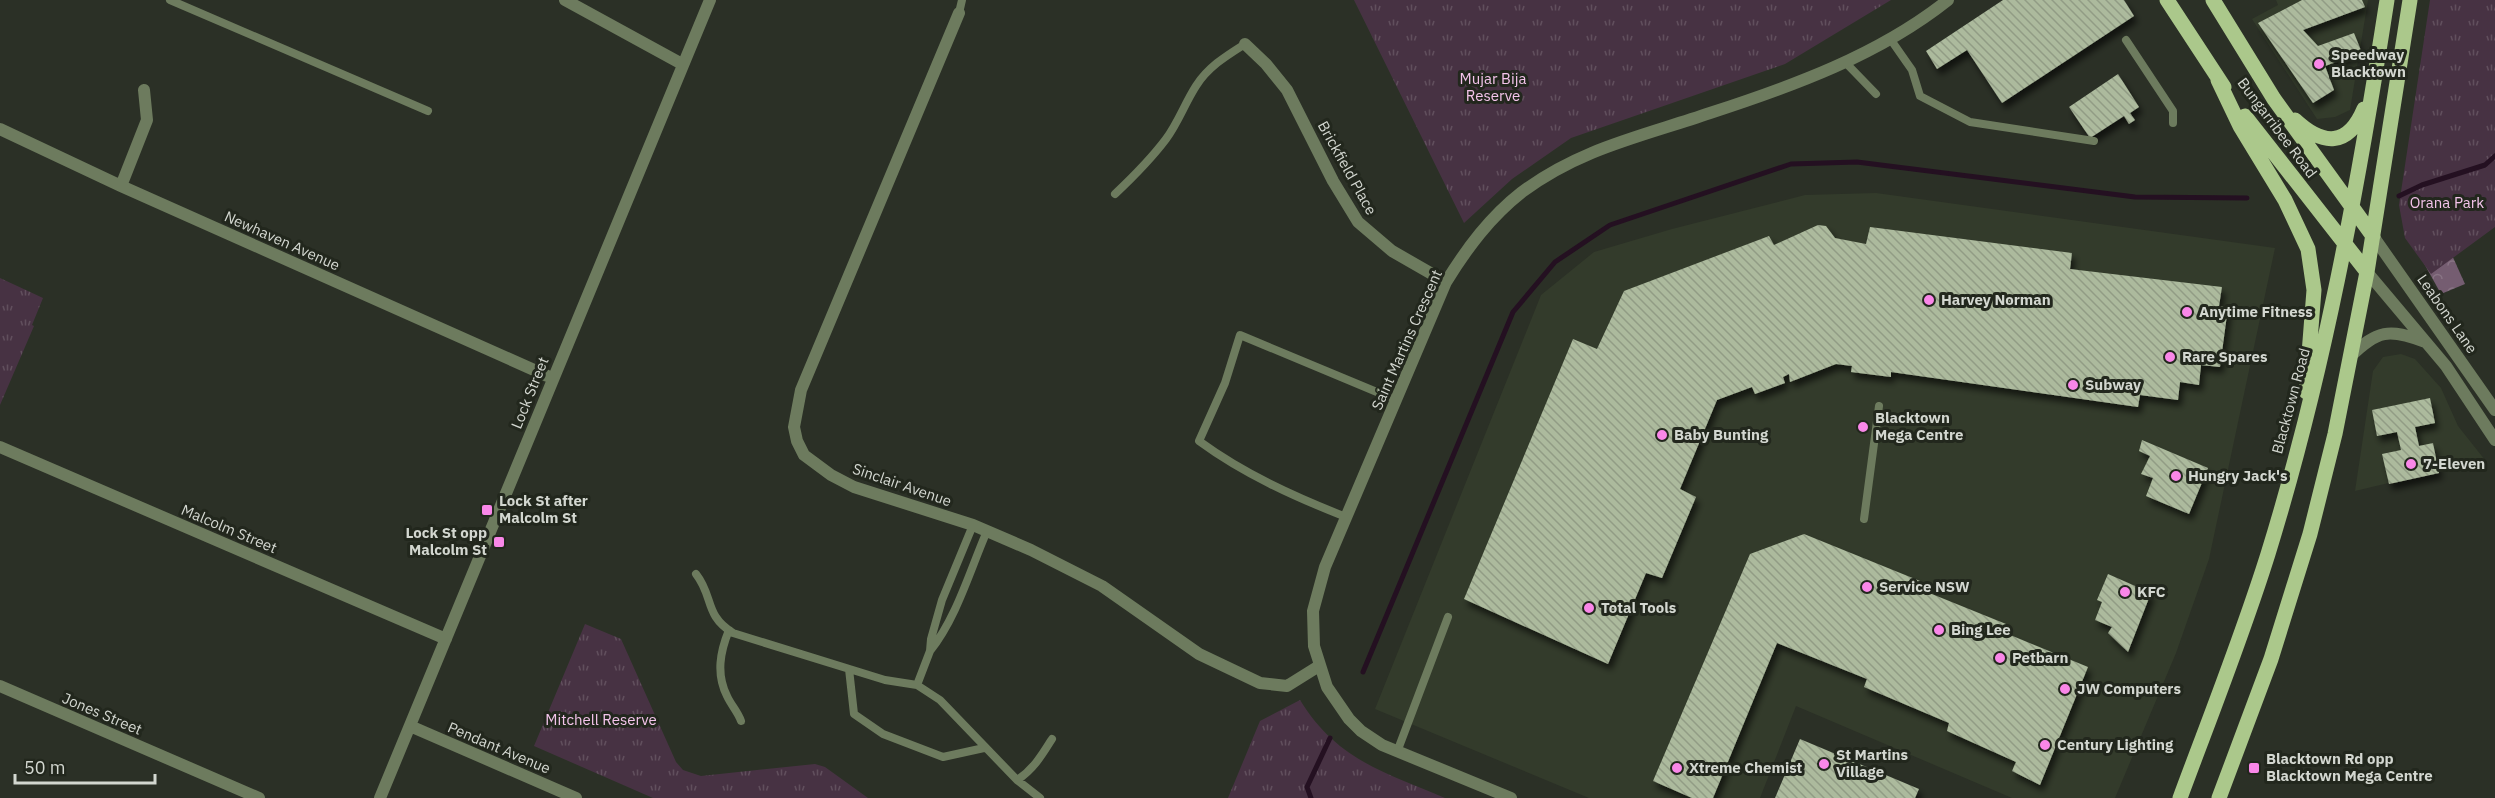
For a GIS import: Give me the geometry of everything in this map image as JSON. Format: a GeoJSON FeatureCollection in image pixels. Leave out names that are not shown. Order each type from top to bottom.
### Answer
{"type":"FeatureCollection","features":[{"type":"Feature","properties":{"kind":"main road","name":"Bungarribee Road"},"geometry":{"type":"LineString","coordinates":[[2166,0],[2218,80],[2268,149],[2367,272]]}},
{"type":"Feature","properties":{"kind":"main road","name":"Bungarribee Road"},"geometry":{"type":"LineString","coordinates":[[2213,0],[2274,99],[2373,236]]}},
{"type":"Feature","properties":{"kind":"main road","name":"Blacktown Road"},"geometry":{"type":"LineString","coordinates":[[2180,798],[2268,555],[2304,425],[2325,342],[2353,208],[2387,0]]}},
{"type":"Feature","properties":{"kind":"main road"},"geometry":{"type":"LineString","coordinates":[[2219,798],[2271,659],[2307,544],[2335,434],[2367,272],[2410,0]]}},
{"type":"Feature","properties":{"kind":"main road"},"geometry":{"type":"LineString","coordinates":[[2274,99],[2306,130],[2319,137],[2341,137],[2349,134],[2358,126],[2370,96],[2377,67]]}},
{"type":"Feature","properties":{"kind":"main road"},"geometry":{"type":"LineString","coordinates":[[2218,80],[2240,126],[2294,216],[2308,249],[2314,290],[2304,425]]}},
{"type":"Feature","properties":{"kind":"street"},"geometry":{"type":"LineString","coordinates":[[565,0],[682,64]]}},
{"type":"Feature","properties":{"kind":"street","name":"Lock Street"},"geometry":{"type":"LineString","coordinates":[[380,798],[710,0]]}},
{"type":"Feature","properties":{"kind":"street","name":"Saint Martins Crescent"},"geometry":{"type":"LineString","coordinates":[[1511,798],[1397,752],[1360,731],[1327,687],[1318,666],[1312,628],[1316,596],[1346,517],[1446,282],[1463,256],[1501,210],[1522,192],[1556,170],[1596,149],[1711,113],[1825,71],[1890,40],[1948,0]]}},
{"type":"Feature","properties":{"kind":"street","name":"Sinclair Avenue"},"geometry":{"type":"LineString","coordinates":[[961,6],[801,390],[794,427],[797,441],[804,455],[831,476],[854,487],[973,525],[1031,550],[1102,586],[1199,654],[1260,683],[1287,686],[1318,666]]}},
{"type":"Feature","properties":{"kind":"street","name":"Brickfield Place"},"geometry":{"type":"LineString","coordinates":[[1245,44],[1266,64],[1287,90],[1333,181],[1358,222],[1392,251],[1446,282]]}},
{"type":"Feature","properties":{"kind":"street"},"geometry":{"type":"LineString","coordinates":[[121,186],[147,120],[144,90]]}},
{"type":"Feature","properties":{"kind":"street","name":"Newhaven Avenue"},"geometry":{"type":"LineString","coordinates":[[0,129],[121,186],[552,378]]}},
{"type":"Feature","properties":{"kind":"street","name":"Leabons Lane"},"geometry":{"type":"LineString","coordinates":[[2373,236],[2495,410]]}},
{"type":"Feature","properties":{"kind":"street","name":"Leabons Lane"},"geometry":{"type":"LineString","coordinates":[[2367,272],[2460,385],[2495,440]]}},
{"type":"Feature","properties":{"kind":"street"},"geometry":{"type":"LineString","coordinates":[[2350,357],[2364,343],[2384,333],[2394,332],[2426,342]]}},
{"type":"Feature","properties":{"kind":"street","name":"Malcolm Street"},"geometry":{"type":"LineString","coordinates":[[0,447],[446,639]]}},
{"type":"Feature","properties":{"kind":"street","name":"Jones Street"},"geometry":{"type":"LineString","coordinates":[[0,686],[259,798]]}},
{"type":"Feature","properties":{"kind":"street","name":"Pendant Avenue"},"geometry":{"type":"LineString","coordinates":[[410,726],[576,798]]}},
{"type":"Feature","properties":{"kind":"lane"},"geometry":{"type":"LineString","coordinates":[[170,0],[428,111]]}},
{"type":"Feature","properties":{"kind":"lane"},"geometry":{"type":"LineString","coordinates":[[1890,40],[1912,70],[1920,96],[1970,122],[2094,141]]}},
{"type":"Feature","properties":{"kind":"lane"},"geometry":{"type":"LineString","coordinates":[[2126,40],[2173,111],[2173,123]]}},
{"type":"Feature","properties":{"kind":"lane"},"geometry":{"type":"LineString","coordinates":[[1115,194],[1148,162],[1167,138],[1204,74],[1245,44]]}},
{"type":"Feature","properties":{"kind":"lane"},"geometry":{"type":"LineString","coordinates":[[1844,62],[1876,94]]}},
{"type":"Feature","properties":{"kind":"lane"},"geometry":{"type":"LineString","coordinates":[[1346,517],[1301,499],[1226,461],[1199,441],[1225,383],[1240,335],[1396,400]]}},
{"type":"Feature","properties":{"kind":"lane"},"geometry":{"type":"LineString","coordinates":[[1864,519],[1879,406]]}},
{"type":"Feature","properties":{"kind":"lane"},"geometry":{"type":"LineString","coordinates":[[917,685],[930,651],[942,600],[973,525]]}},
{"type":"Feature","properties":{"kind":"lane"},"geometry":{"type":"LineString","coordinates":[[930,651],[957,603],[987,531]]}},
{"type":"Feature","properties":{"kind":"lane"},"geometry":{"type":"LineString","coordinates":[[696,573],[702,581],[715,618],[729,630],[885,680],[917,685],[940,700],[984,748],[1017,780],[1040,798]]}},
{"type":"Feature","properties":{"kind":"lane"},"geometry":{"type":"LineString","coordinates":[[1397,752],[1448,617]]}},
{"type":"Feature","properties":{"kind":"lane"},"geometry":{"type":"LineString","coordinates":[[729,630],[720,657],[722,681],[727,698],[741,722]]}},
{"type":"Feature","properties":{"kind":"lane"},"geometry":{"type":"LineString","coordinates":[[849,669],[854,714],[869,726],[900,742],[943,757],[984,748]]}},
{"type":"Feature","properties":{"kind":"lane"},"geometry":{"type":"LineString","coordinates":[[1017,780],[1036,763],[1052,739]]}},
{"type":"Feature","properties":{"kind":"shaded area","name":"Speedway Blacktown"},"geometry":{"type":"Polygon","coordinates":[[[2276,0],[2368,0],[2350,110],[2335,117],[2317,119],[2252,19],[2278,5],[2276,0]]]}},
{"type":"Feature","properties":{"kind":"shaded area","name":"Blacktown Mega Centre"},"geometry":{"type":"Polygon","coordinates":[[[1876,193],[2275,248],[2209,559],[2176,653],[2115,798],[2012,798],[1796,706],[1760,798],[1589,798],[1375,709],[1541,295],[1594,252],[1672,229],[1805,195],[1876,193]]]}},
{"type":"Feature","properties":{"kind":"shaded area","name":"7-Eleven"},"geometry":{"type":"Polygon","coordinates":[[[2401,354],[2415,359],[2441,388],[2458,426],[2485,460],[2355,491],[2373,371],[2383,357],[2401,354]]]}},
{"type":"Feature","properties":{"kind":"green space","name":"Mujar Bija Reserve"},"geometry":{"type":"Polygon","coordinates":[[[1354,0],[1891,0],[1785,64],[1571,138],[1512,179],[1464,223],[1354,0]]]}},
{"type":"Feature","properties":{"kind":"green space","name":"Orana Park"},"geometry":{"type":"Polygon","coordinates":[[[2430,0],[2495,0],[2495,227],[2431,274],[2405,238],[2399,205],[2430,0]]]}},
{"type":"Feature","properties":{"kind":"green space"},"geometry":{"type":"Polygon","coordinates":[[[2409,236],[2451,253],[2465,284],[2441,294],[2409,236]]]}},
{"type":"Feature","properties":{"kind":"green space"},"geometry":{"type":"Polygon","coordinates":[[[0,278],[43,298],[32,325],[34,326],[0,405],[0,278]]]}},
{"type":"Feature","properties":{"kind":"green space","name":"Mitchell Reserve"},"geometry":{"type":"Polygon","coordinates":[[[585,624],[621,639],[676,762],[683,770],[701,776],[815,764],[825,767],[868,798],[653,798],[534,746],[585,624]]]}},
{"type":"Feature","properties":{"kind":"green space"},"geometry":{"type":"Polygon","coordinates":[[[1300,700],[1314,720],[1346,751],[1363,762],[1445,798],[1228,798],[1260,721],[1300,700]]]}},
{"type":"Feature","properties":{"kind":"building"},"geometry":{"type":"Polygon","coordinates":[[[2003,0],[2124,0],[2134,16],[2002,103],[1967,50],[1937,69],[1926,51],[2003,0]]]}},
{"type":"Feature","properties":{"kind":"building"},"geometry":{"type":"Polygon","coordinates":[[[2302,0],[2362,0],[2365,7],[2303,30],[2318,46],[2354,33],[2362,53],[2325,66],[2334,90],[2313,103],[2258,23],[2302,0]]]}},
{"type":"Feature","properties":{"kind":"building"},"geometry":{"type":"Polygon","coordinates":[[[2118,74],[2139,107],[2130,113],[2135,120],[2129,124],[2124,116],[2090,138],[2069,107],[2118,74]]]}},
{"type":"Feature","properties":{"kind":"building"},"geometry":{"type":"Polygon","coordinates":[[[1818,225],[1826,226],[1835,238],[1866,244],[1870,227],[2072,253],[2070,269],[2222,287],[2219,306],[2228,307],[2220,367],[2201,365],[2199,385],[2180,382],[2178,400],[2140,395],[2138,407],[1891,372],[1891,377],[1851,372],[1852,366],[1836,364],[1790,382],[1789,374],[1783,377],[1785,383],[1755,394],[1752,387],[1717,400],[1680,489],[1696,497],[1662,578],[1646,573],[1608,664],[1464,599],[1573,339],[1597,349],[1624,291],[1769,236],[1774,245],[1818,225]]]}},
{"type":"Feature","properties":{"kind":"building"},"geometry":{"type":"Polygon","coordinates":[[[2430,398],[2435,423],[2415,427],[2419,446],[2433,443],[2439,473],[2389,484],[2382,454],[2401,450],[2397,432],[2377,436],[2372,410],[2430,398]]]}},
{"type":"Feature","properties":{"kind":"building","name":"Hungry Jack's"},"geometry":{"type":"Polygon","coordinates":[[[2142,440],[2208,468],[2189,514],[2146,496],[2153,478],[2141,474],[2150,456],[2139,451],[2142,440]]]}},
{"type":"Feature","properties":{"kind":"building"},"geometry":{"type":"Polygon","coordinates":[[[1804,534],[1920,581],[1917,588],[2006,624],[2003,632],[2088,667],[2040,785],[2012,771],[2016,762],[1947,731],[1949,723],[1864,687],[1867,679],[1777,643],[1713,798],[1692,798],[1653,781],[1750,554],[1804,534]]]}},
{"type":"Feature","properties":{"kind":"building"},"geometry":{"type":"Polygon","coordinates":[[[2108,574],[2151,593],[2128,652],[2108,633],[2112,627],[2095,620],[2102,602],[2097,600],[2108,574]]]}},
{"type":"Feature","properties":{"kind":"building","name":"St Martins Village"},"geometry":{"type":"Polygon","coordinates":[[[1800,739],[1919,789],[1915,798],[1775,798],[1800,739]]]}},
{"type":"Feature","properties":{"kind":"waterway"},"geometry":{"type":"LineString","coordinates":[[2399,196],[2422,185],[2485,165],[2495,156]]}},
{"type":"Feature","properties":{"kind":"waterway"},"geometry":{"type":"LineString","coordinates":[[1363,672],[1513,312],[1555,262],[1610,225],[1791,164],[1857,162],[2135,197],[2247,198]]}},
{"type":"Feature","properties":{"kind":"waterway"},"geometry":{"type":"LineString","coordinates":[[1311,798],[1307,787],[1330,738]]}},
{"type":"Feature","properties":{"kind":"place","name":"Speedway Blacktown"},"geometry":{"type":"Point","coordinates":[2319,64]}},
{"type":"Feature","properties":{"kind":"place","name":"Harvey Norman"},"geometry":{"type":"Point","coordinates":[1929,300]}},
{"type":"Feature","properties":{"kind":"place","name":"Anytime Fitness"},"geometry":{"type":"Point","coordinates":[2187,312]}},
{"type":"Feature","properties":{"kind":"place","name":"Rare Spares"},"geometry":{"type":"Point","coordinates":[2170,357]}},
{"type":"Feature","properties":{"kind":"place","name":"Subway"},"geometry":{"type":"Point","coordinates":[2073,385]}},
{"type":"Feature","properties":{"kind":"place","name":"Blacktown Mega Centre"},"geometry":{"type":"Point","coordinates":[1863,427]}},
{"type":"Feature","properties":{"kind":"place","name":"Baby Bunting"},"geometry":{"type":"Point","coordinates":[1662,435]}},
{"type":"Feature","properties":{"kind":"place","name":"7-Eleven"},"geometry":{"type":"Point","coordinates":[2411,464]}},
{"type":"Feature","properties":{"kind":"place","name":"Hungry Jack's"},"geometry":{"type":"Point","coordinates":[2176,476]}},
{"type":"Feature","properties":{"kind":"place","name":"Lock St after Malcolm St"},"geometry":{"type":"Point","coordinates":[487,510]}},
{"type":"Feature","properties":{"kind":"place","name":"Lock St opp Malcolm St"},"geometry":{"type":"Point","coordinates":[499,542]}},
{"type":"Feature","properties":{"kind":"place","name":"Service NSW"},"geometry":{"type":"Point","coordinates":[1867,587]}},
{"type":"Feature","properties":{"kind":"place","name":"KFC"},"geometry":{"type":"Point","coordinates":[2125,592]}},
{"type":"Feature","properties":{"kind":"place","name":"Total Tools"},"geometry":{"type":"Point","coordinates":[1589,608]}},
{"type":"Feature","properties":{"kind":"place","name":"Bing Lee"},"geometry":{"type":"Point","coordinates":[1939,630]}},
{"type":"Feature","properties":{"kind":"place","name":"Petbarn"},"geometry":{"type":"Point","coordinates":[2000,658]}},
{"type":"Feature","properties":{"kind":"place","name":"JW Computers"},"geometry":{"type":"Point","coordinates":[2065,689]}},
{"type":"Feature","properties":{"kind":"place","name":"Century Lighting"},"geometry":{"type":"Point","coordinates":[2045,745]}},
{"type":"Feature","properties":{"kind":"place","name":"St Martins Village"},"geometry":{"type":"Point","coordinates":[1824,764]}},
{"type":"Feature","properties":{"kind":"place","name":"Xtreme Chemist"},"geometry":{"type":"Point","coordinates":[1677,768]}},
{"type":"Feature","properties":{"kind":"place","name":"Blacktown Rd opp Blacktown Mega Centre"},"geometry":{"type":"Point","coordinates":[2254,768]}}]}
